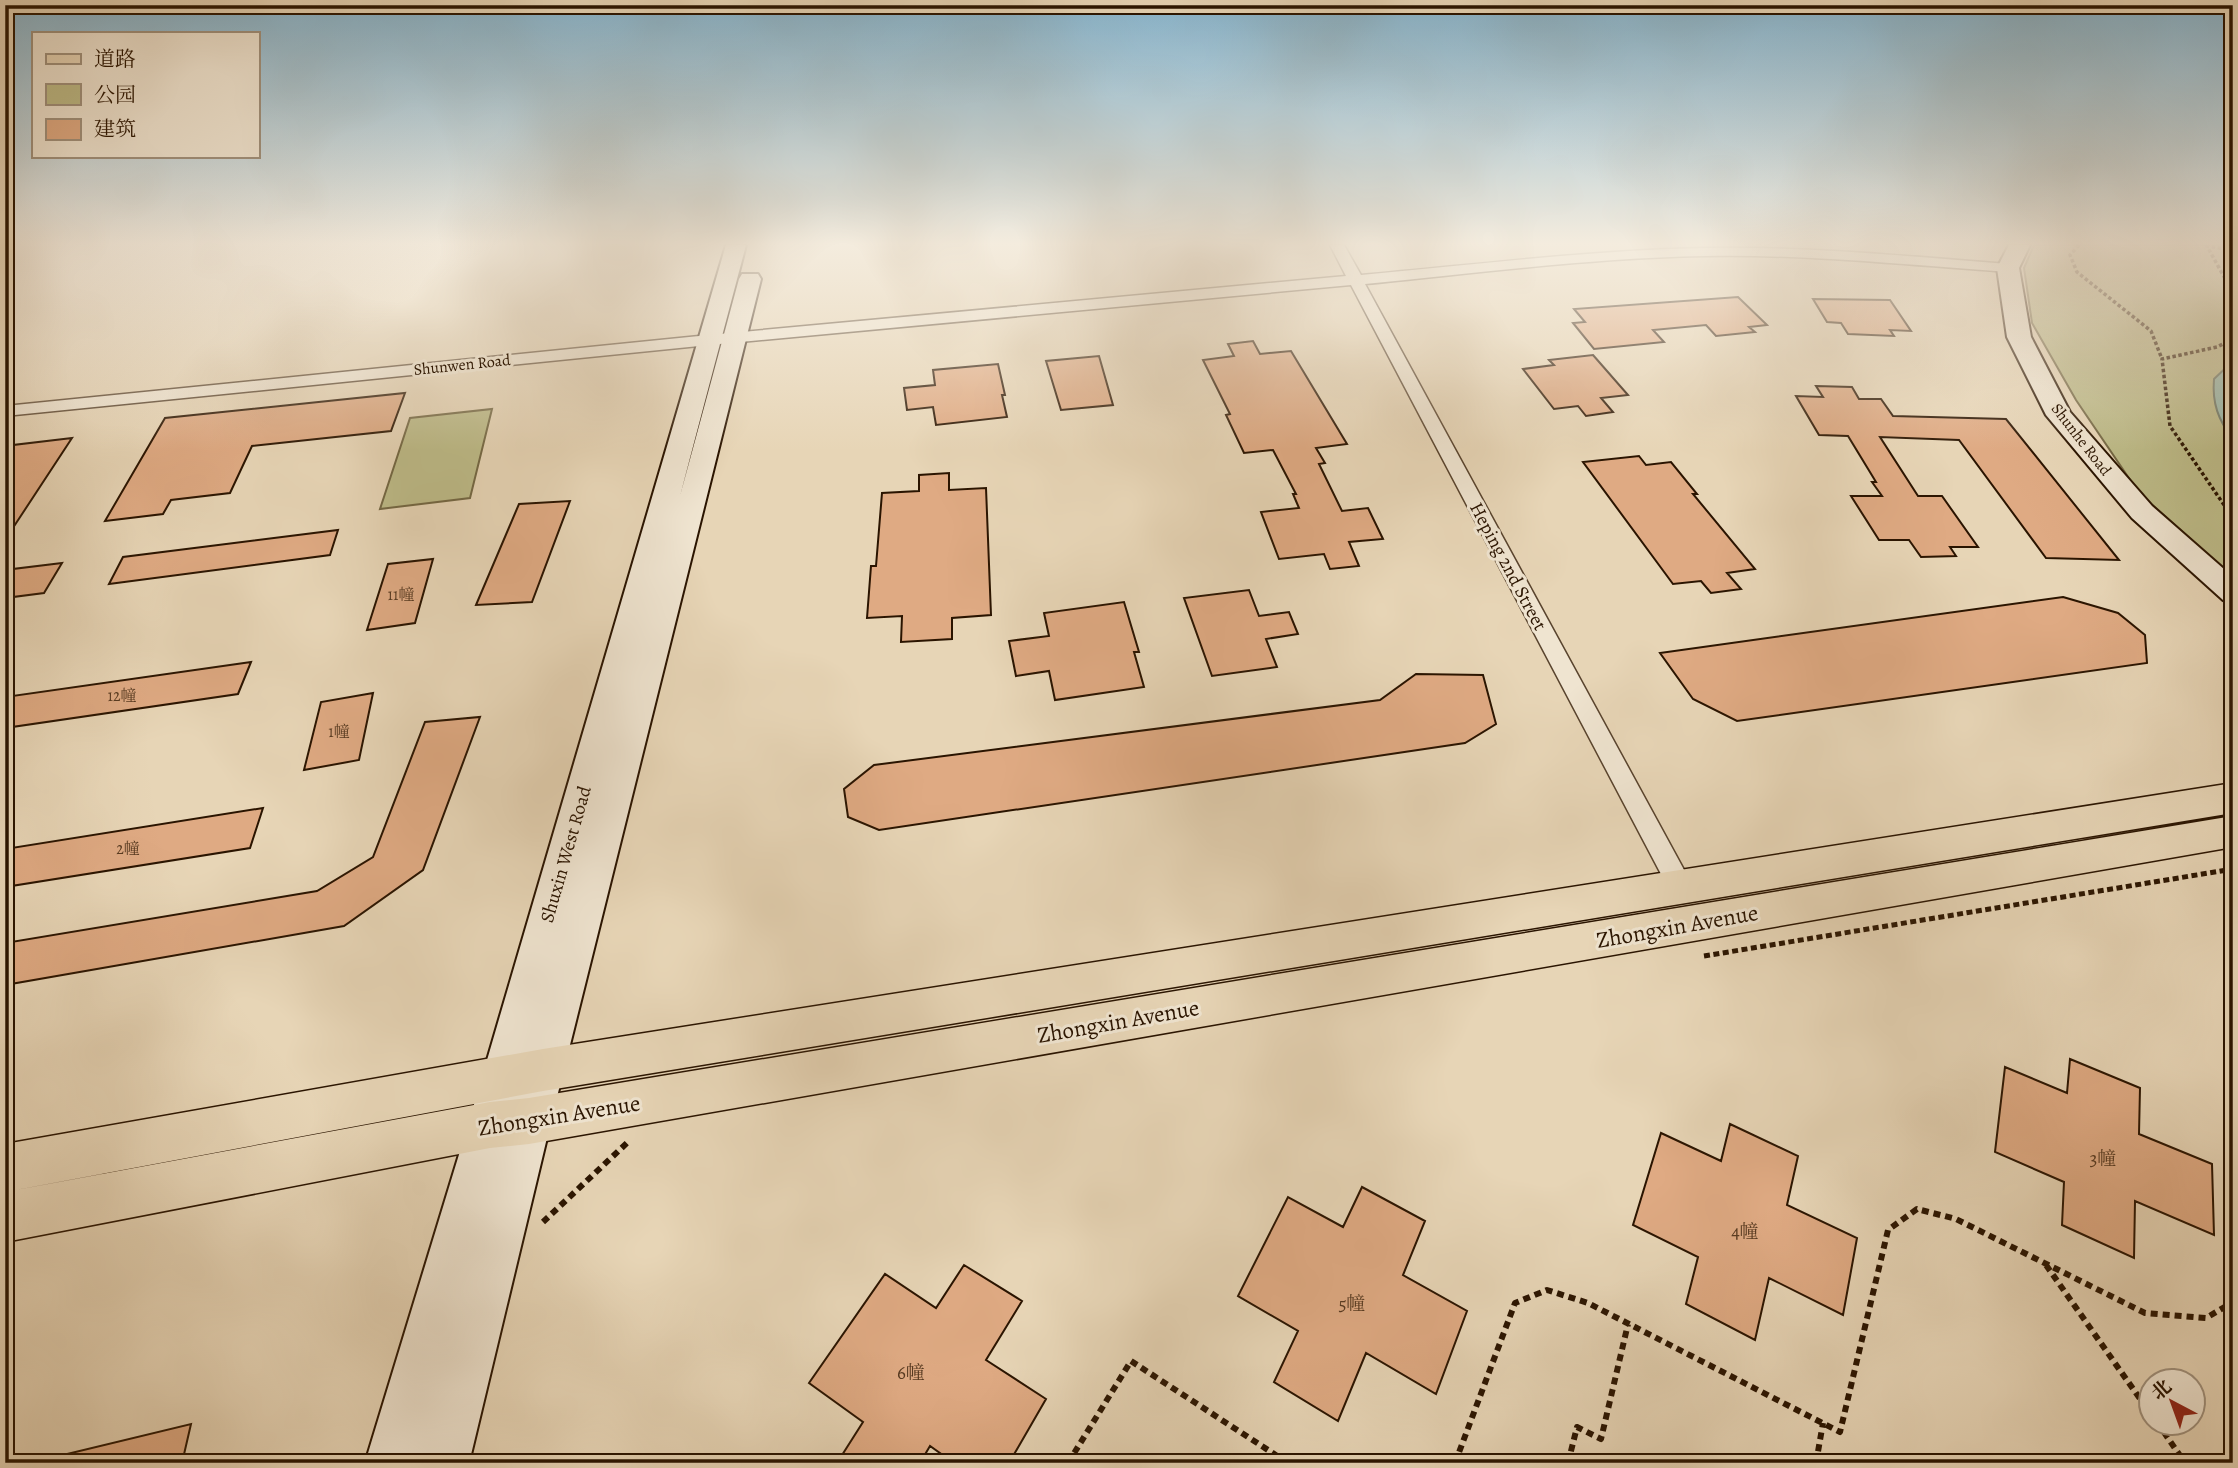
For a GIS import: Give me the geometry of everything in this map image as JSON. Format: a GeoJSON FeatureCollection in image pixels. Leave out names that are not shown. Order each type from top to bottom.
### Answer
{"type":"FeatureCollection","features":[{"type":"Feature","properties":{"kind":"main road","name":"Zhongxin Avenue"},"geometry":{"type":"LineString","coordinates":[[5,1168],[522,1074],[2233,798]]}},
{"type":"Feature","properties":{"kind":"main road","name":"Zhongxin Avenue"},"geometry":{"type":"LineString","coordinates":[[5,1217],[509,1123],[2233,831]]}},
{"type":"Feature","properties":{"kind":"street","name":"Shuxin West Road"},"geometry":{"type":"LineString","coordinates":[[722,339],[726,314]]}},
{"type":"Feature","properties":{"kind":"street","name":"Shuxin West Road"},"geometry":{"type":"LineString","coordinates":[[443,1463],[509,1123],[722,339],[732,314]]}},
{"type":"Feature","properties":{"kind":"street","name":"Shunwen Road"},"geometry":{"type":"LineString","coordinates":[[5,411],[996,314]]}},
{"type":"Feature","properties":{"kind":"street","name":"Heping 2nd Street"},"geometry":{"type":"LineString","coordinates":[[1374,314],[1679,886]]}},
{"type":"Feature","properties":{"kind":"street","name":"Shunhe Road"},"geometry":{"type":"LineString","coordinates":[[2018,314],[2019,337],[2059,415],[2142,512],[2233,593]]}},
{"type":"Feature","properties":{"kind":"street","name":"Shuxin West Road"},"geometry":{"type":"LineString","coordinates":[[391,1463],[509,1123]]}},
{"type":"Feature","properties":{"kind":"path"},"geometry":{"type":"LineString","coordinates":[[2129,314],[2151,331],[2162,359],[2170,426],[2233,518]]}},
{"type":"Feature","properties":{"kind":"path"},"geometry":{"type":"LineString","coordinates":[[2162,359],[2217,347],[2233,339]]}},
{"type":"Feature","properties":{"kind":"path"},"geometry":{"type":"LineString","coordinates":[[1696,958],[2233,869]]}},
{"type":"Feature","properties":{"kind":"path"},"geometry":{"type":"LineString","coordinates":[[541,1224],[637,1133]]}},
{"type":"Feature","properties":{"kind":"path"},"geometry":{"type":"LineString","coordinates":[[1455,1463],[1515,1303],[1547,1290],[1588,1303],[1840,1432],[1888,1230],[1917,1209],[1956,1219],[2145,1313],[2206,1318],[2233,1302]]}},
{"type":"Feature","properties":{"kind":"path"},"geometry":{"type":"LineString","coordinates":[[2046,1264],[2136,1392]]}},
{"type":"Feature","properties":{"kind":"path"},"geometry":{"type":"LineString","coordinates":[[1568,1463],[1577,1427],[1601,1439],[1628,1324]]}},
{"type":"Feature","properties":{"kind":"path"},"geometry":{"type":"LineString","coordinates":[[1068,1463],[1132,1361],[1288,1463]]}},
{"type":"Feature","properties":{"kind":"path"},"geometry":{"type":"LineString","coordinates":[[1816,1463],[1823,1423]]}},
{"type":"Feature","properties":{"kind":"path"},"geometry":{"type":"LineString","coordinates":[[2166,1436],[2185,1463]]}},
{"type":"Feature","properties":{"kind":"green space"},"geometry":{"type":"Polygon","coordinates":[[[2031,314],[2233,314],[2233,577],[2139,493],[2076,400],[2032,323],[2031,314]]]}},
{"type":"Feature","properties":{"kind":"green space"},"geometry":{"type":"Polygon","coordinates":[[[492,409],[470,498],[380,509],[410,418],[492,409]]]}},
{"type":"Feature","properties":{"kind":"shaded area"},"geometry":{"type":"Polygon","coordinates":[[[2233,361],[2233,439],[2217,411],[2214,379],[2233,361]]]}},
{"type":"Feature","properties":{"kind":"building"},"geometry":{"type":"Polygon","coordinates":[[[1578,314],[1755,314],[1767,325],[1749,327],[1755,332],[1716,336],[1706,325],[1653,330],[1664,342],[1594,349],[1573,323],[1585,322],[1578,314]]]}},
{"type":"Feature","properties":{"kind":"building"},"geometry":{"type":"Polygon","coordinates":[[[1822,314],[1899,314],[1911,331],[1890,330],[1894,336],[1848,334],[1841,323],[1827,322],[1822,314]]]}},
{"type":"Feature","properties":{"kind":"building"},"geometry":{"type":"Polygon","coordinates":[[[1253,341],[1260,354],[1291,351],[1347,444],[1316,448],[1325,463],[1319,464],[1342,511],[1368,508],[1383,539],[1349,542],[1359,566],[1330,569],[1324,554],[1279,559],[1261,512],[1299,508],[1293,494],[1296,494],[1273,450],[1244,453],[1226,415],[1230,414],[1203,360],[1234,356],[1228,344],[1253,341]]]}},
{"type":"Feature","properties":{"kind":"building"},"geometry":{"type":"Polygon","coordinates":[[[1593,355],[1628,395],[1601,398],[1613,412],[1586,416],[1578,406],[1554,409],[1523,369],[1554,365],[1549,360],[1593,355]]]}},
{"type":"Feature","properties":{"kind":"building"},"geometry":{"type":"Polygon","coordinates":[[[1099,356],[1113,405],[1061,410],[1046,361],[1099,356]]]}},
{"type":"Feature","properties":{"kind":"building"},"geometry":{"type":"Polygon","coordinates":[[[998,364],[1007,417],[936,425],[933,407],[907,410],[904,388],[935,385],[933,370],[998,364]]]}},
{"type":"Feature","properties":{"kind":"building"},"geometry":{"type":"Polygon","coordinates":[[[1816,386],[1852,387],[1859,399],[1881,399],[1893,416],[2006,419],[2119,560],[2046,558],[1959,440],[1880,437],[1918,496],[1942,496],[1978,547],[1950,547],[1956,556],[1921,557],[1909,540],[1879,540],[1851,496],[1882,496],[1872,482],[1876,482],[1848,436],[1819,435],[1796,396],[1823,397],[1816,386]]]}},
{"type":"Feature","properties":{"kind":"building"},"geometry":{"type":"Polygon","coordinates":[[[405,393],[391,431],[252,446],[230,493],[171,500],[163,514],[105,521],[165,418],[405,393]]]}},
{"type":"Feature","properties":{"kind":"building"},"geometry":{"type":"Polygon","coordinates":[[[72,438],[5,540],[5,446],[72,438]]]}},
{"type":"Feature","properties":{"kind":"building"},"geometry":{"type":"Polygon","coordinates":[[[1639,456],[1646,465],[1671,462],[1697,494],[1693,494],[1755,569],[1727,573],[1741,589],[1711,593],[1701,581],[1673,584],[1583,462],[1639,456]]]}},
{"type":"Feature","properties":{"kind":"building"},"geometry":{"type":"Polygon","coordinates":[[[949,473],[949,490],[986,488],[991,615],[952,618],[952,639],[901,642],[902,616],[867,618],[871,566],[876,566],[882,493],[919,491],[919,475],[949,473]]]}},
{"type":"Feature","properties":{"kind":"building"},"geometry":{"type":"Polygon","coordinates":[[[570,501],[532,602],[476,605],[519,504],[570,501]]]}},
{"type":"Feature","properties":{"kind":"building"},"geometry":{"type":"Polygon","coordinates":[[[338,530],[330,555],[109,584],[123,557],[338,530]]]}},
{"type":"Feature","properties":{"kind":"building"},"geometry":{"type":"Polygon","coordinates":[[[433,559],[415,623],[367,630],[388,564],[433,559]]]}},
{"type":"Feature","properties":{"kind":"building"},"geometry":{"type":"Polygon","coordinates":[[[62,563],[44,593],[5,598],[5,570],[62,563]]]}},
{"type":"Feature","properties":{"kind":"building"},"geometry":{"type":"Polygon","coordinates":[[[1249,590],[1259,616],[1289,612],[1298,634],[1266,639],[1277,667],[1212,676],[1184,598],[1249,590]]]}},
{"type":"Feature","properties":{"kind":"building"},"geometry":{"type":"Polygon","coordinates":[[[2063,597],[2118,613],[2145,635],[2147,663],[1737,721],[1693,699],[1660,653],[2063,597]]]}},
{"type":"Feature","properties":{"kind":"building"},"geometry":{"type":"Polygon","coordinates":[[[1124,602],[1139,652],[1134,652],[1144,687],[1055,700],[1049,671],[1016,676],[1009,641],[1049,636],[1044,613],[1124,602]]]}},
{"type":"Feature","properties":{"kind":"building"},"geometry":{"type":"Polygon","coordinates":[[[251,662],[238,694],[5,728],[5,697],[251,662]]]}},
{"type":"Feature","properties":{"kind":"building"},"geometry":{"type":"Polygon","coordinates":[[[1416,674],[1483,675],[1496,724],[1465,743],[879,830],[848,817],[844,789],[874,765],[1380,700],[1416,674]]]}},
{"type":"Feature","properties":{"kind":"building"},"geometry":{"type":"Polygon","coordinates":[[[373,693],[359,760],[304,770],[321,702],[373,693]]]}},
{"type":"Feature","properties":{"kind":"building"},"geometry":{"type":"Polygon","coordinates":[[[480,717],[423,870],[344,926],[5,985],[5,943],[317,891],[373,857],[425,722],[480,717]]]}},
{"type":"Feature","properties":{"kind":"building"},"geometry":{"type":"Polygon","coordinates":[[[263,808],[250,848],[5,887],[5,849],[263,808]]]}},
{"type":"Feature","properties":{"kind":"building"},"geometry":{"type":"Polygon","coordinates":[[[2070,1059],[2140,1088],[2139,1134],[2212,1164],[2214,1235],[2135,1201],[2134,1258],[2062,1225],[2064,1182],[1995,1152],[2005,1067],[2067,1093],[2070,1059]]]}},
{"type":"Feature","properties":{"kind":"building"},"geometry":{"type":"Polygon","coordinates":[[[1730,1124],[1798,1156],[1787,1205],[1857,1238],[1843,1315],[1769,1278],[1755,1340],[1686,1304],[1698,1257],[1633,1225],[1661,1133],[1721,1161],[1730,1124]]]}},
{"type":"Feature","properties":{"kind":"building"},"geometry":{"type":"Polygon","coordinates":[[[1362,1187],[1425,1221],[1403,1275],[1467,1311],[1436,1394],[1366,1353],[1338,1421],[1274,1382],[1298,1331],[1238,1296],[1288,1197],[1343,1227],[1362,1187]]]}},
{"type":"Feature","properties":{"kind":"building"},"geometry":{"type":"Polygon","coordinates":[[[964,1265],[1022,1301],[986,1360],[1046,1399],[1009,1463],[954,1463],[930,1446],[920,1463],[837,1463],[863,1422],[809,1383],[885,1274],[936,1308],[964,1265]]]}},
{"type":"Feature","properties":{"kind":"building"},"geometry":{"type":"Polygon","coordinates":[[[191,1424],[182,1463],[68,1463],[67,1454],[191,1424]]]}}]}
